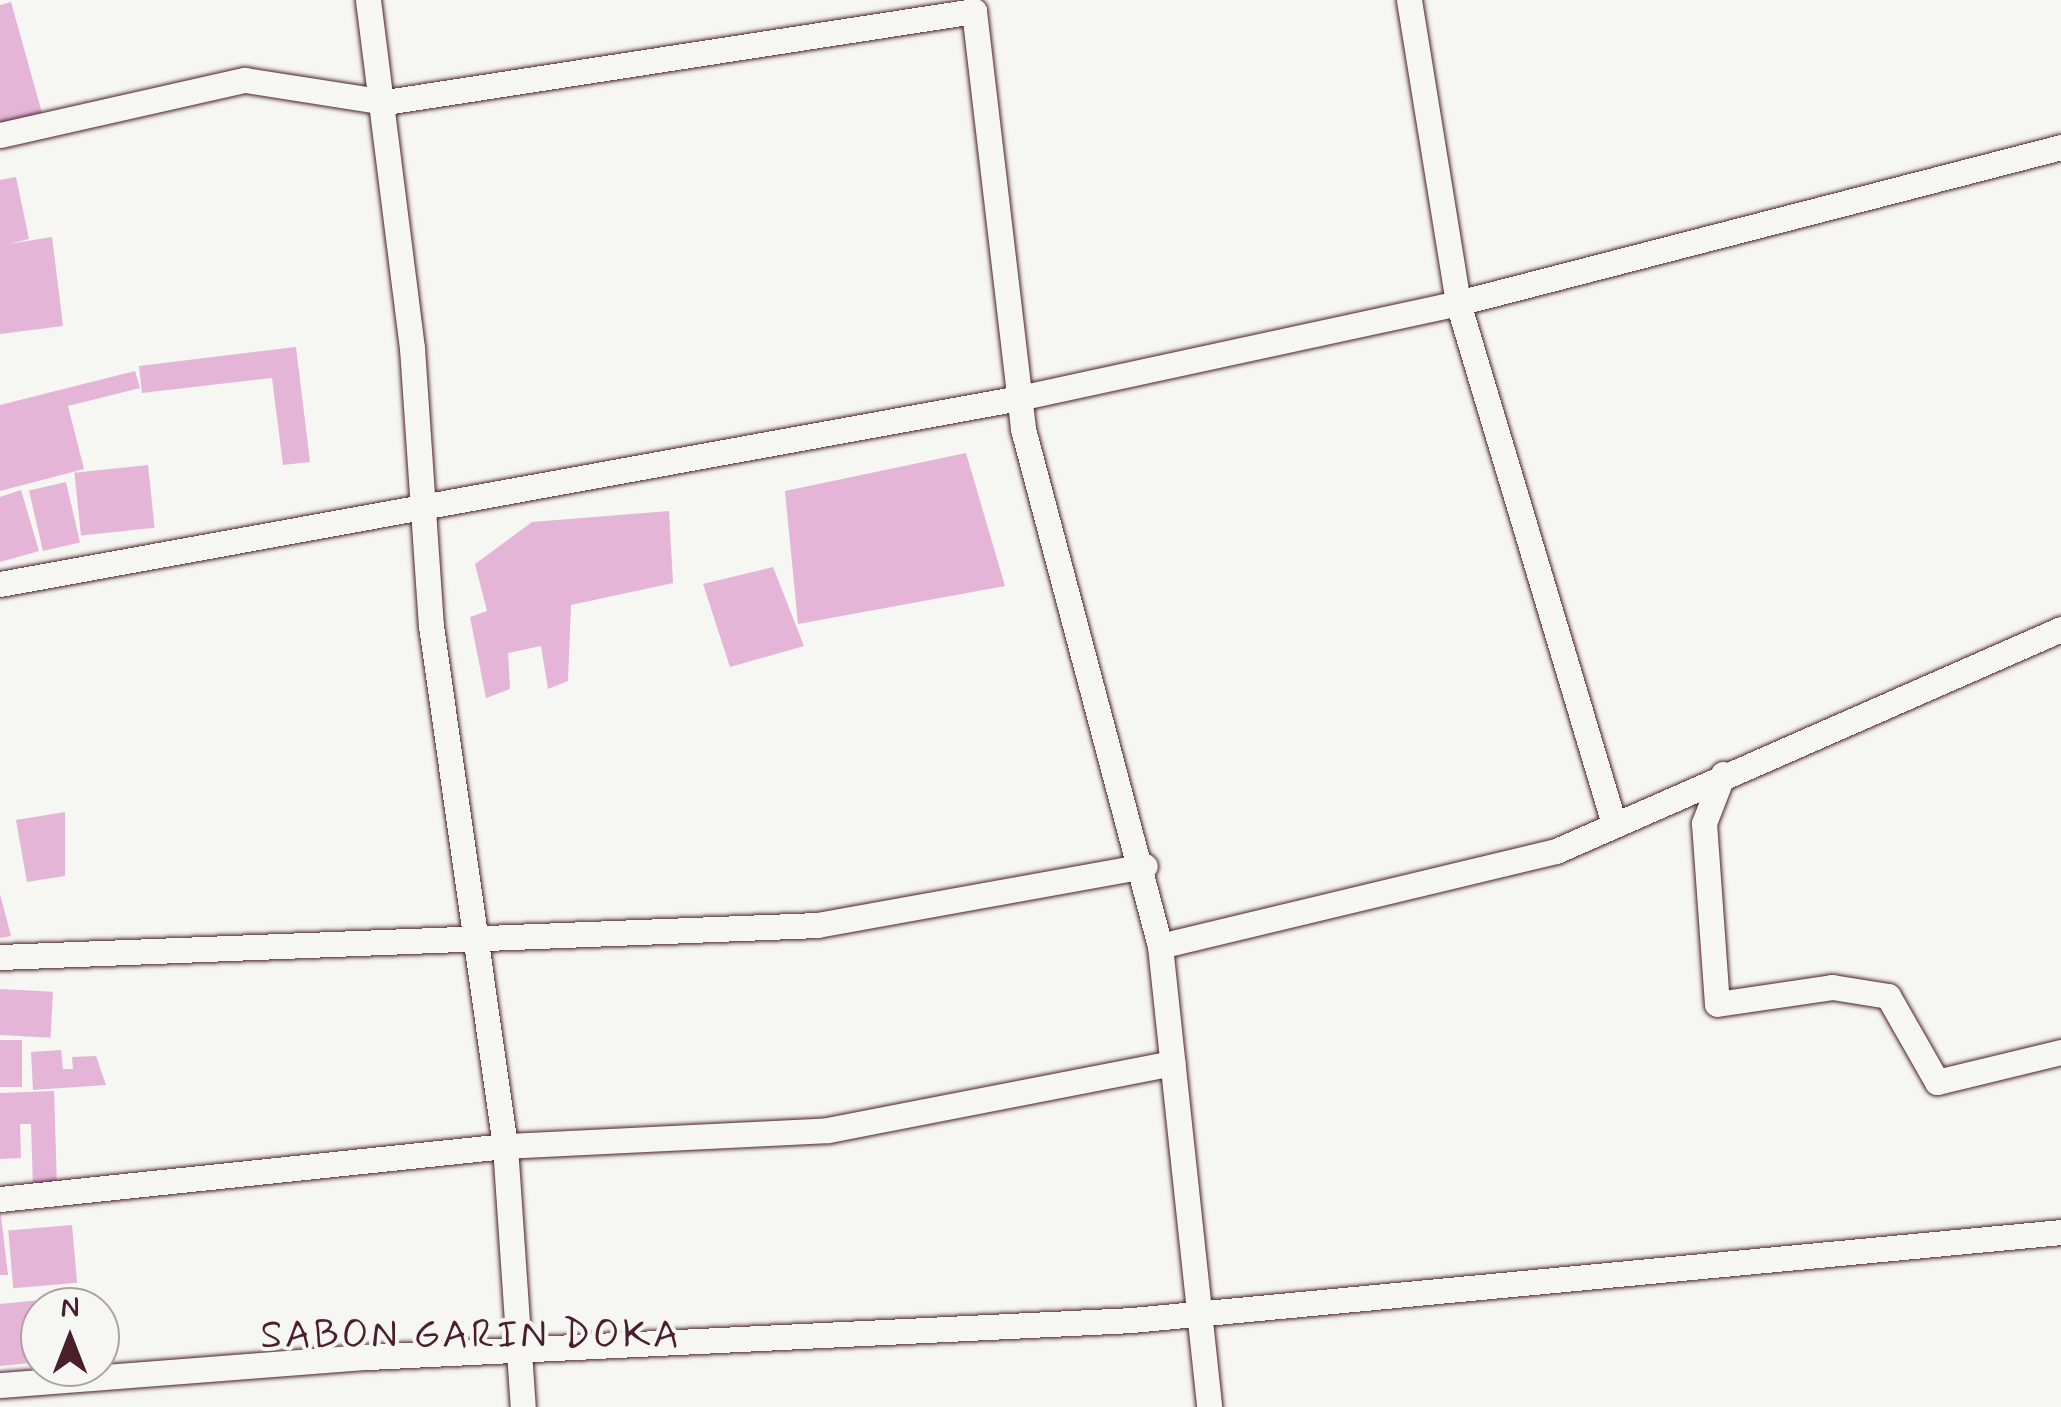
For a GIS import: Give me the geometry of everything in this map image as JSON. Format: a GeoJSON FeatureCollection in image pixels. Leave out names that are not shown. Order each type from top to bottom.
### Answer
{"type":"FeatureCollection","features":[{"type":"Feature","properties":{"kind":"street"},"geometry":{"type":"LineString","coordinates":[[368,0],[386,102],[422,502],[473,939],[504,1146],[522,1349],[523,1407]]}},
{"type":"Feature","properties":{"kind":"street"},"geometry":{"type":"LineString","coordinates":[[1409,0],[1458,303],[1614,824]]}},
{"type":"Feature","properties":{"kind":"street"},"geometry":{"type":"LineString","coordinates":[[0,136],[244,80],[386,102],[974,11],[1019,398],[1146,866],[1160,946],[1204,1314],[1209,1407]]}},
{"type":"Feature","properties":{"kind":"street"},"geometry":{"type":"LineString","coordinates":[[0,584],[422,502],[1019,398],[1458,303],[2061,147]]}},
{"type":"Feature","properties":{"kind":"street"},"geometry":{"type":"LineString","coordinates":[[1160,946],[1556,851],[1723,774],[2061,629]]}},
{"type":"Feature","properties":{"kind":"street"},"geometry":{"type":"LineString","coordinates":[[1723,774],[1704,823],[1717,1004],[1832,987],[1888,996],[1937,1082],[2061,1052]]}},
{"type":"Feature","properties":{"kind":"street"},"geometry":{"type":"LineString","coordinates":[[0,958],[817,925],[1146,866]]}},
{"type":"Feature","properties":{"kind":"street"},"geometry":{"type":"LineString","coordinates":[[0,1198],[504,1146],[828,1130],[1173,1063]]}},
{"type":"Feature","properties":{"kind":"street"},"geometry":{"type":"LineString","coordinates":[[0,1385],[522,1349],[1204,1314],[2061,1232]]}},
{"type":"Feature","properties":{"kind":"building"},"geometry":{"type":"Polygon","coordinates":[[[11,2],[42,113],[0,125],[0,5],[11,2]]]}},
{"type":"Feature","properties":{"kind":"building"},"geometry":{"type":"Polygon","coordinates":[[[16,177],[29,239],[9,244],[52,237],[63,326],[0,334],[0,180],[16,177]]]}},
{"type":"Feature","properties":{"kind":"building"},"geometry":{"type":"Polygon","coordinates":[[[296,347],[310,462],[283,465],[272,378],[142,393],[139,366],[296,347]]]}},
{"type":"Feature","properties":{"kind":"building"},"geometry":{"type":"Polygon","coordinates":[[[135,371],[140,388],[68,406],[84,469],[0,491],[0,405],[135,371]]]}},
{"type":"Feature","properties":{"kind":"building"},"geometry":{"type":"Polygon","coordinates":[[[966,453],[1005,586],[798,624],[785,491],[966,453]]]}},
{"type":"Feature","properties":{"kind":"building"},"geometry":{"type":"Polygon","coordinates":[[[148,465],[155,528],[81,535],[74,473],[148,465]]]}},
{"type":"Feature","properties":{"kind":"building"},"geometry":{"type":"Polygon","coordinates":[[[66,482],[80,542],[43,551],[29,491],[66,482]]]}},
{"type":"Feature","properties":{"kind":"building"},"geometry":{"type":"Polygon","coordinates":[[[21,490],[39,551],[0,562],[0,497],[21,490]]]}},
{"type":"Feature","properties":{"kind":"building"},"geometry":{"type":"Polygon","coordinates":[[[669,511],[673,583],[571,605],[568,681],[548,689],[541,646],[508,653],[510,689],[486,698],[470,617],[487,611],[475,564],[532,522],[669,511]]]}},
{"type":"Feature","properties":{"kind":"building"},"geometry":{"type":"Polygon","coordinates":[[[773,567],[804,646],[730,667],[703,584],[773,567]]]}},
{"type":"Feature","properties":{"kind":"building"},"geometry":{"type":"Polygon","coordinates":[[[65,812],[65,876],[27,882],[16,820],[65,812]]]}},
{"type":"Feature","properties":{"kind":"building"},"geometry":{"type":"Polygon","coordinates":[[[0,894],[11,936],[0,938],[0,894]]]}},
{"type":"Feature","properties":{"kind":"building"},"geometry":{"type":"Polygon","coordinates":[[[0,989],[53,992],[51,1038],[0,1035],[0,989]]]}},
{"type":"Feature","properties":{"kind":"building"},"geometry":{"type":"Polygon","coordinates":[[[0,1040],[22,1040],[22,1087],[0,1087],[0,1040]]]}},
{"type":"Feature","properties":{"kind":"building"},"geometry":{"type":"Polygon","coordinates":[[[61,1050],[63,1069],[73,1069],[72,1057],[96,1056],[106,1085],[33,1090],[31,1052],[61,1050]]]}},
{"type":"Feature","properties":{"kind":"building"},"geometry":{"type":"Polygon","coordinates":[[[54,1091],[57,1187],[33,1187],[31,1124],[20,1124],[21,1158],[0,1159],[0,1093],[54,1091]]]}},
{"type":"Feature","properties":{"kind":"building"},"geometry":{"type":"Polygon","coordinates":[[[0,1208],[8,1275],[0,1275],[0,1208]]]}},
{"type":"Feature","properties":{"kind":"building"},"geometry":{"type":"Polygon","coordinates":[[[72,1225],[77,1283],[13,1288],[8,1231],[72,1225]]]}},
{"type":"Feature","properties":{"kind":"building"},"geometry":{"type":"Polygon","coordinates":[[[20,1302],[20,1364],[0,1366],[0,1304],[20,1302]]]}},
{"type":"Feature","properties":{"kind":"district","name":"SABON GARIN DOKA"},"geometry":{"type":"Point","coordinates":[471,1336]}}]}
